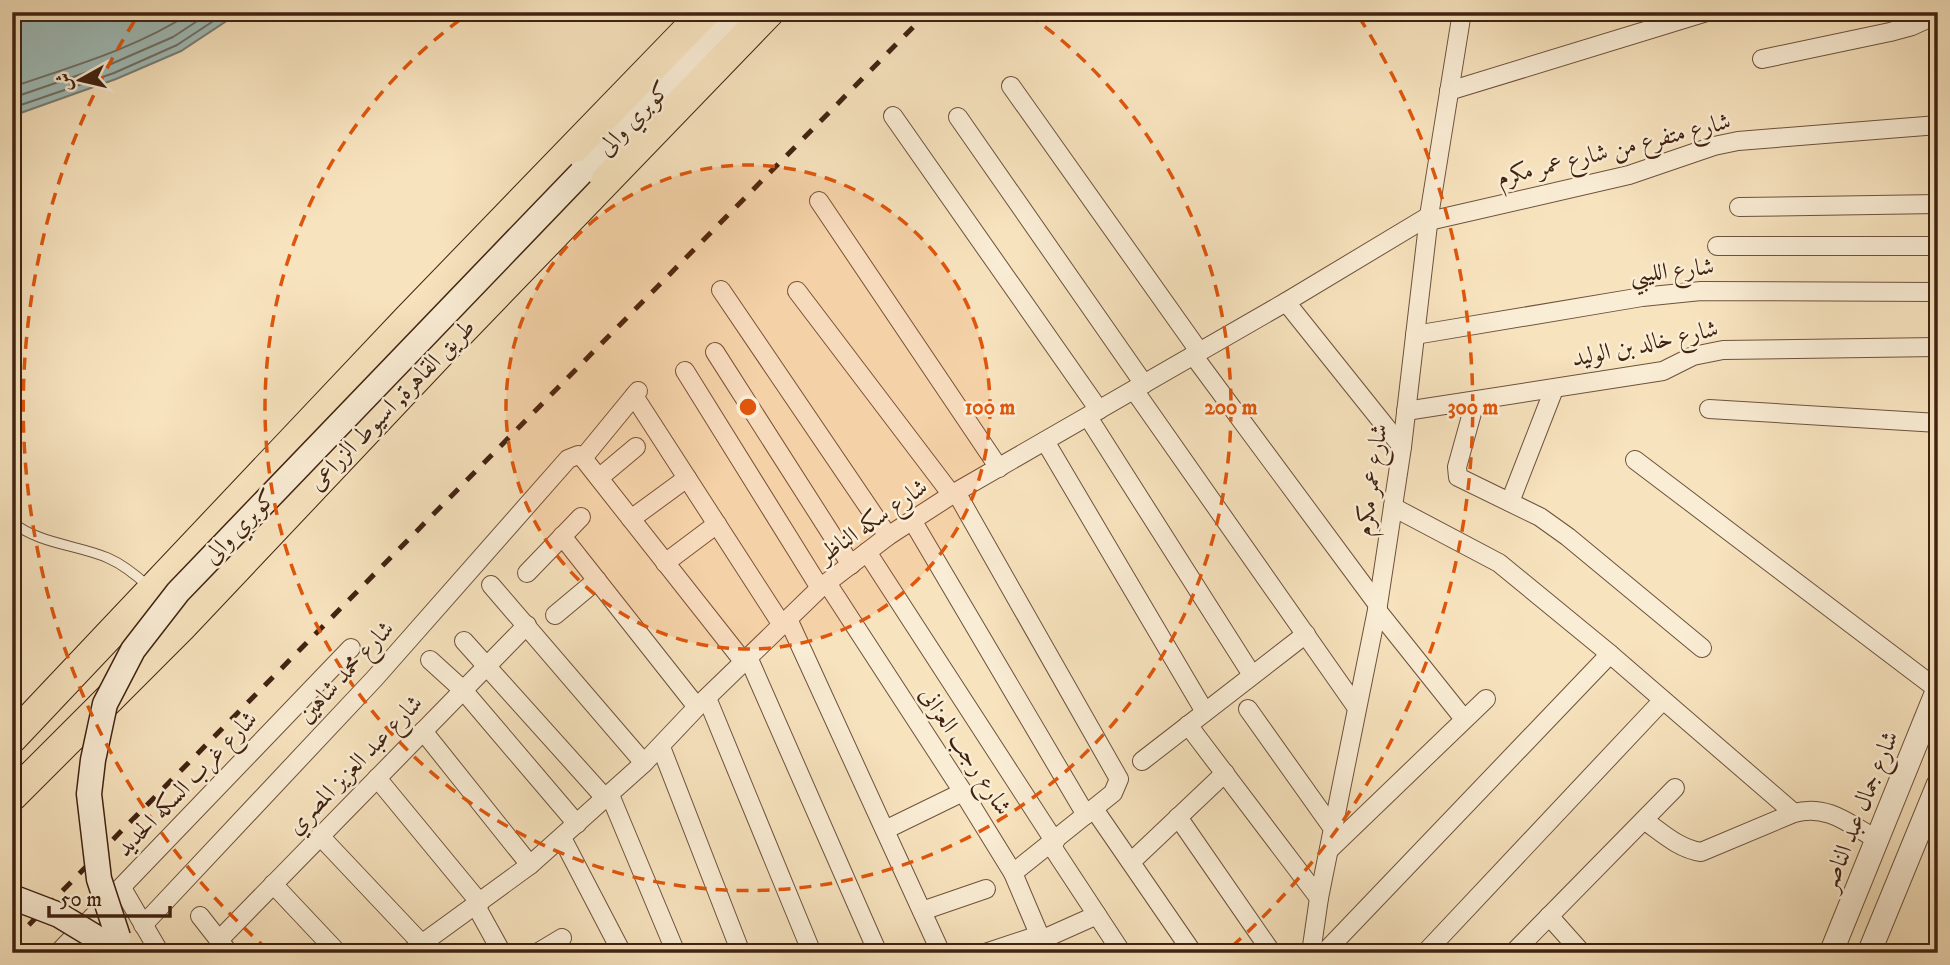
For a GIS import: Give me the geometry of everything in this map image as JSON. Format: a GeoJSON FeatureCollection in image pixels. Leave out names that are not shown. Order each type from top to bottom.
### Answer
{"type":"FeatureCollection","features":[{"type":"Feature","properties":{"kind":"highway","name":"طريق القاهرة, اسيوط الزراعى"},"geometry":{"type":"LineString","coordinates":[[20,731],[479,246],[705,12]]}},
{"type":"Feature","properties":{"kind":"highway","name":"طريق القاهرة, اسيوط الزراعى"},"geometry":{"type":"LineString","coordinates":[[12,796],[181,627],[439,354],[769,12]]}},
{"type":"Feature","properties":{"kind":"highway"},"geometry":{"type":"LineString","coordinates":[[20,731],[18,750],[29,757],[51,757]]}},
{"type":"Feature","properties":{"kind":"main road","name":"كوبري والى"},"geometry":{"type":"LineString","coordinates":[[122,949],[99,878],[89,794],[105,704],[133,650],[178,592],[736,12]]}},
{"type":"Feature","properties":{"kind":"main road","name":"كوبري والى"},"geometry":{"type":"LineString","coordinates":[[122,949],[91,881],[81,794],[97,701],[126,645],[169,584],[314,433],[479,246]]}},
{"type":"Feature","properties":{"kind":"main road"},"geometry":{"type":"LineString","coordinates":[[12,885],[39,892],[65,904],[122,949]]}},
{"type":"Feature","properties":{"kind":"main road"},"geometry":{"type":"LineString","coordinates":[[12,897],[59,915],[122,949]]}},
{"type":"Feature","properties":{"kind":"street","name":"شارع عمر مكرم"},"geometry":{"type":"LineString","coordinates":[[1311,953],[1319,898],[1378,608],[1402,447],[1429,218],[1462,12]]}},
{"type":"Feature","properties":{"kind":"street"},"geometry":{"type":"LineString","coordinates":[[1449,91],[1707,12]]}},
{"type":"Feature","properties":{"kind":"street"},"geometry":{"type":"LineString","coordinates":[[1762,59],[1890,32],[1912,26],[1938,14]]}},
{"type":"Feature","properties":{"kind":"street"},"geometry":{"type":"LineString","coordinates":[[1011,86],[1196,353],[1378,608],[1464,719]]}},
{"type":"Feature","properties":{"kind":"street"},"geometry":{"type":"LineString","coordinates":[[892,116],[1094,413],[1252,676]]}},
{"type":"Feature","properties":{"kind":"street"},"geometry":{"type":"LineString","coordinates":[[958,117],[1357,708]]}},
{"type":"Feature","properties":{"kind":"street","name":"شارع متفرع من شارع عمر مكرم"},"geometry":{"type":"LineString","coordinates":[[1429,218],[1629,175],[1714,146],[1738,141],[1938,125]]}},
{"type":"Feature","properties":{"kind":"street"},"geometry":{"type":"LineString","coordinates":[[819,201],[999,468]]}},
{"type":"Feature","properties":{"kind":"street"},"geometry":{"type":"LineString","coordinates":[[1739,207],[1938,204]]}},
{"type":"Feature","properties":{"kind":"street","name":"شارع سكه الناظر"},"geometry":{"type":"LineString","coordinates":[[416,950],[562,838],[645,763],[745,659],[824,586],[888,536],[954,493],[1429,218]]}},
{"type":"Feature","properties":{"kind":"street"},"geometry":{"type":"LineString","coordinates":[[1717,246],[1938,246]]}},
{"type":"Feature","properties":{"kind":"street"},"geometry":{"type":"LineString","coordinates":[[721,290],[888,536]]}},
{"type":"Feature","properties":{"kind":"street"},"geometry":{"type":"LineString","coordinates":[[797,291],[954,493],[1116,772],[1117,786],[1114,793],[1013,873]]}},
{"type":"Feature","properties":{"kind":"street","name":"شارع الليبي"},"geometry":{"type":"LineString","coordinates":[[1415,335],[1642,297],[1700,291],[1938,292]]}},
{"type":"Feature","properties":{"kind":"street"},"geometry":{"type":"LineString","coordinates":[[1286,302],[1402,447]]}},
{"type":"Feature","properties":{"kind":"street","name":"شارع خالد بن الوليد"},"geometry":{"type":"LineString","coordinates":[[1406,411],[1663,371],[1693,356],[1723,350],[1938,347]]}},
{"type":"Feature","properties":{"kind":"street"},"geometry":{"type":"LineString","coordinates":[[715,352],[851,565]]}},
{"type":"Feature","properties":{"kind":"street","name":"شارع رجب العزانى"},"geometry":{"type":"LineString","coordinates":[[685,370],[824,586],[963,792],[1013,873],[1042,942]]}},
{"type":"Feature","properties":{"kind":"street"},"geometry":{"type":"LineString","coordinates":[[1510,502],[1554,389]]}},
{"type":"Feature","properties":{"kind":"street"},"geometry":{"type":"LineString","coordinates":[[878,953],[745,659],[583,458],[636,394],[717,524],[785,622],[941,953]]}},
{"type":"Feature","properties":{"kind":"street"},"geometry":{"type":"LineString","coordinates":[[1475,402],[1457,467],[1458,477],[1539,517],[1568,537],[1702,648]]}},
{"type":"Feature","properties":{"kind":"street"},"geometry":{"type":"LineString","coordinates":[[1709,409],[1938,423]]}},
{"type":"Feature","properties":{"kind":"street"},"geometry":{"type":"LineString","coordinates":[[1045,441],[1205,712]]}},
{"type":"Feature","properties":{"kind":"street"},"geometry":{"type":"LineString","coordinates":[[599,478],[636,447]]}},
{"type":"Feature","properties":{"kind":"street","name":"شارع محمد شاهين"},"geometry":{"type":"LineString","coordinates":[[143,925],[375,678],[568,459],[578,455],[583,458]]}},
{"type":"Feature","properties":{"kind":"street"},"geometry":{"type":"LineString","coordinates":[[1635,460],[1938,689]]}},
{"type":"Feature","properties":{"kind":"street"},"geometry":{"type":"LineString","coordinates":[[631,519],[687,478]]}},
{"type":"Feature","properties":{"kind":"street"},"geometry":{"type":"LineString","coordinates":[[1393,507],[1499,563],[1610,654],[1794,813]]}},
{"type":"Feature","properties":{"kind":"street"},"geometry":{"type":"LineString","coordinates":[[527,573],[581,516]]}},
{"type":"Feature","properties":{"kind":"street"},"geometry":{"type":"LineString","coordinates":[[912,520],[1090,812],[1130,862],[1193,953]]}},
{"type":"Feature","properties":{"kind":"street"},"geometry":{"type":"LineString","coordinates":[[665,563],[717,524]]}},
{"type":"Feature","properties":{"kind":"street"},"geometry":{"type":"LineString","coordinates":[[562,536],[702,702],[812,953]]}},
{"type":"Feature","properties":{"kind":"street"},"geometry":{"type":"LineString","coordinates":[[867,552],[1122,953]]}},
{"type":"Feature","properties":{"kind":"street"},"geometry":{"type":"LineString","coordinates":[[555,615],[597,580]]}},
{"type":"Feature","properties":{"kind":"street"},"geometry":{"type":"LineString","coordinates":[[492,585],[645,763]]}},
{"type":"Feature","properties":{"kind":"street","name":"شارع عبد العزيز المصري"},"geometry":{"type":"LineString","coordinates":[[224,946],[273,884],[527,625]]}},
{"type":"Feature","properties":{"kind":"street"},"geometry":{"type":"LineString","coordinates":[[1143,761],[1306,634]]}},
{"type":"Feature","properties":{"kind":"street"},"geometry":{"type":"LineString","coordinates":[[464,641],[608,797],[676,953]]}},
{"type":"Feature","properties":{"kind":"street","name":"شارع غرب السكه الحديد"},"geometry":{"type":"LineString","coordinates":[[58,953],[351,648]]}},
{"type":"Feature","properties":{"kind":"street"},"geometry":{"type":"LineString","coordinates":[[1324,953],[1610,654]]}},
{"type":"Feature","properties":{"kind":"street"},"geometry":{"type":"LineString","coordinates":[[430,660],[463,690],[577,824]]}},
{"type":"Feature","properties":{"kind":"street","name":"شارع جمال عبد الناصر"},"geometry":{"type":"LineString","coordinates":[[1831,953],[1938,689]]}},
{"type":"Feature","properties":{"kind":"street"},"geometry":{"type":"LineString","coordinates":[[1329,850],[1486,699]]}},
{"type":"Feature","properties":{"kind":"street"},"geometry":{"type":"LineString","coordinates":[[1425,953],[1663,700]]}},
{"type":"Feature","properties":{"kind":"street"},"geometry":{"type":"LineString","coordinates":[[1248,709],[1334,830]]}},
{"type":"Feature","properties":{"kind":"street"},"geometry":{"type":"LineString","coordinates":[[1188,725],[1319,898]]}},
{"type":"Feature","properties":{"kind":"street"},"geometry":{"type":"LineString","coordinates":[[423,731],[530,865]]}},
{"type":"Feature","properties":{"kind":"street"},"geometry":{"type":"LineString","coordinates":[[661,747],[741,953]]}},
{"type":"Feature","properties":{"kind":"street"},"geometry":{"type":"LineString","coordinates":[[1130,862],[1224,773]]}},
{"type":"Feature","properties":{"kind":"street"},"geometry":{"type":"LineString","coordinates":[[377,778],[478,904],[502,953]]}},
{"type":"Feature","properties":{"kind":"street"},"geometry":{"type":"LineString","coordinates":[[1869,953],[1938,785]]}},
{"type":"Feature","properties":{"kind":"street"},"geometry":{"type":"LineString","coordinates":[[1513,953],[1675,788]]}},
{"type":"Feature","properties":{"kind":"street"},"geometry":{"type":"LineString","coordinates":[[885,830],[963,792]]}},
{"type":"Feature","properties":{"kind":"street"},"geometry":{"type":"LineString","coordinates":[[1644,820],[1680,846],[1701,852],[1808,809],[1820,810],[1877,839]]}},
{"type":"Feature","properties":{"kind":"street"},"geometry":{"type":"LineString","coordinates":[[1178,817],[1272,953]]}},
{"type":"Feature","properties":{"kind":"street"},"geometry":{"type":"LineString","coordinates":[[320,836],[416,950]]}},
{"type":"Feature","properties":{"kind":"street"},"geometry":{"type":"LineString","coordinates":[[562,838],[622,953]]}},
{"type":"Feature","properties":{"kind":"street"},"geometry":{"type":"LineString","coordinates":[[273,884],[338,953]]}},
{"type":"Feature","properties":{"kind":"street"},"geometry":{"type":"LineString","coordinates":[[121,888],[160,953]]}},
{"type":"Feature","properties":{"kind":"street"},"geometry":{"type":"LineString","coordinates":[[922,911],[986,889]]}},
{"type":"Feature","properties":{"kind":"street"},"geometry":{"type":"LineString","coordinates":[[985,953],[1042,942],[1097,915]]}},
{"type":"Feature","properties":{"kind":"street"},"geometry":{"type":"LineString","coordinates":[[200,916],[224,946]]}},
{"type":"Feature","properties":{"kind":"street"},"geometry":{"type":"LineString","coordinates":[[1549,916],[1582,953]]}},
{"type":"Feature","properties":{"kind":"street"},"geometry":{"type":"LineString","coordinates":[[537,953],[562,938]]}},
{"type":"Feature","properties":{"kind":"lane"},"geometry":{"type":"LineString","coordinates":[[12,522],[33,534],[108,558],[127,568],[153,590]]}},
{"type":"Feature","properties":{"kind":"water"},"geometry":{"type":"Polygon","coordinates":[[[12,12],[240,12],[181,51],[116,79],[12,116],[12,12]]]}},
{"type":"Feature","properties":{"kind":"railway"},"geometry":{"type":"LineString","coordinates":[[12,942],[928,12]]}}]}
